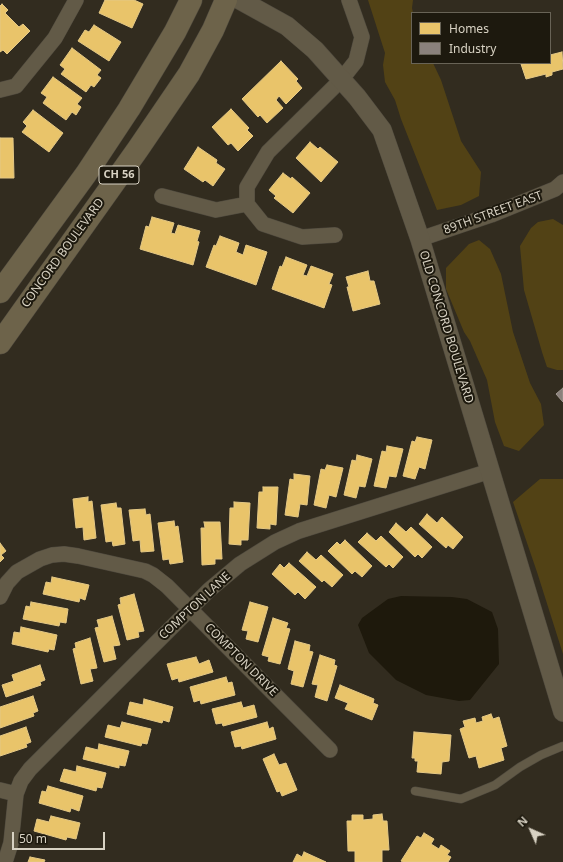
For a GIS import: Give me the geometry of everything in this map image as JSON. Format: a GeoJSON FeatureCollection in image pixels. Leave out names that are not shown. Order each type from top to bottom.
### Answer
{"type":"FeatureCollection","features":[{"type":"Feature","properties":{"kind":"main road","name":"CH 56"},"geometry":{"type":"LineString","coordinates":[[0,292],[86,174],[129,109],[175,32],[191,0]]}},
{"type":"Feature","properties":{"kind":"main road","name":"CONCORD BOULEVARD"},"geometry":{"type":"LineString","coordinates":[[0,343],[138,149],[189,74],[213,30],[226,0]]}},
{"type":"Feature","properties":{"kind":"street"},"geometry":{"type":"LineString","coordinates":[[0,90],[16,86],[55,38],[76,0]]}},
{"type":"Feature","properties":{"kind":"street","name":"OLD CONCORD BOULEVARD"},"geometry":{"type":"LineString","coordinates":[[240,0],[287,26],[316,50],[357,97],[382,130],[420,239],[563,712]]}},
{"type":"Feature","properties":{"kind":"street"},"geometry":{"type":"LineString","coordinates":[[336,235],[302,237],[263,224],[247,204],[247,187],[268,152],[341,80],[356,61],[362,36],[349,0]]}},
{"type":"Feature","properties":{"kind":"street","name":"89TH STREET EAST"},"geometry":{"type":"LineString","coordinates":[[420,239],[491,215],[555,189],[563,182]]}},
{"type":"Feature","properties":{"kind":"street"},"geometry":{"type":"LineString","coordinates":[[162,196],[216,210],[247,204]]}},
{"type":"Feature","properties":{"kind":"street","name":"COMPTON LANE"},"geometry":{"type":"LineString","coordinates":[[5,862],[11,843],[16,794],[21,781],[30,769],[209,590],[240,564],[299,531],[490,471]]}},
{"type":"Feature","properties":{"kind":"street","name":"COMPTON DRIVE"},"geometry":{"type":"LineString","coordinates":[[0,597],[7,583],[17,572],[40,559],[64,554],[145,571],[161,580],[330,750]]}},
{"type":"Feature","properties":{"kind":"street"},"geometry":{"type":"LineString","coordinates":[[0,790],[16,794]]}},
{"type":"Feature","properties":{"kind":"lane"},"geometry":{"type":"LineString","coordinates":[[416,791],[461,799],[495,785],[520,767],[541,755],[563,746]]}},
{"type":"Feature","properties":{"kind":"shaded area"},"geometry":{"type":"Polygon","coordinates":[[[368,0],[413,0],[413,12],[411,12],[411,64],[433,64],[441,80],[461,141],[481,172],[479,196],[461,205],[437,210],[395,100],[385,82],[383,65],[385,53],[368,0]]]}},
{"type":"Feature","properties":{"kind":"shaded area"},"geometry":{"type":"Polygon","coordinates":[[[553,219],[563,225],[563,370],[547,367],[524,290],[520,246],[531,228],[538,222],[553,219]]]}},
{"type":"Feature","properties":{"kind":"shaded area"},"geometry":{"type":"Polygon","coordinates":[[[479,240],[490,249],[501,274],[513,332],[530,383],[541,404],[544,425],[519,451],[504,446],[495,422],[487,380],[470,341],[464,332],[446,289],[446,268],[469,244],[479,240]]]}},
{"type":"Feature","properties":{"kind":"shaded area"},"geometry":{"type":"Polygon","coordinates":[[[540,479],[563,479],[563,654],[513,502],[540,479]]]}},
{"type":"Feature","properties":{"kind":"shaded area"},"geometry":{"type":"Polygon","coordinates":[[[401,596],[452,597],[467,599],[492,612],[498,629],[499,664],[470,700],[459,701],[426,695],[396,680],[369,653],[358,625],[362,618],[388,599],[401,596]]]}},
{"type":"Feature","properties":{"kind":"building: Homes"},"geometry":{"type":"Polygon","coordinates":[[[105,0],[134,0],[143,4],[132,28],[99,13],[105,0]]]}},
{"type":"Feature","properties":{"kind":"building: Homes"},"geometry":{"type":"Polygon","coordinates":[[[2,4],[8,10],[5,13],[19,27],[23,24],[30,31],[7,54],[3,50],[0,52],[0,6],[2,4]]]}},
{"type":"Feature","properties":{"kind":"building: Homes"},"geometry":{"type":"Polygon","coordinates":[[[94,25],[121,42],[109,61],[78,41],[85,30],[89,32],[94,25]]]}},
{"type":"Feature","properties":{"kind":"building: Homes"},"geometry":{"type":"Polygon","coordinates":[[[72,48],[101,70],[97,75],[101,78],[94,87],[91,85],[86,92],[61,74],[65,69],[60,65],[72,48]]]}},
{"type":"Feature","properties":{"kind":"building: Homes"},"geometry":{"type":"Polygon","coordinates":[[[562,52],[563,69],[552,72],[552,75],[546,77],[546,74],[526,79],[521,64],[551,64],[551,55],[562,52]]]}},
{"type":"Feature","properties":{"kind":"building: Homes"},"geometry":{"type":"Polygon","coordinates":[[[281,61],[298,79],[296,81],[302,88],[286,104],[279,96],[276,100],[283,108],[267,123],[260,115],[258,117],[242,99],[281,61]]]}},
{"type":"Feature","properties":{"kind":"building: Homes"},"geometry":{"type":"Polygon","coordinates":[[[53,77],[82,98],[77,104],[81,107],[76,115],[72,112],[66,120],[43,103],[47,97],[41,93],[53,77]]]}},
{"type":"Feature","properties":{"kind":"building: Homes"},"geometry":{"type":"Polygon","coordinates":[[[231,109],[249,128],[247,130],[253,136],[238,151],[231,143],[228,145],[212,127],[231,109]]]}},
{"type":"Feature","properties":{"kind":"building: Homes"},"geometry":{"type":"Polygon","coordinates":[[[33,110],[63,133],[49,152],[22,132],[27,126],[23,122],[33,110]]]}},
{"type":"Feature","properties":{"kind":"building: Homes"},"geometry":{"type":"Polygon","coordinates":[[[0,138],[13,138],[14,178],[0,178],[0,138]]]}},
{"type":"Feature","properties":{"kind":"building: Homes"},"geometry":{"type":"Polygon","coordinates":[[[310,142],[318,149],[320,147],[338,162],[321,182],[296,158],[310,142]]]}},
{"type":"Feature","properties":{"kind":"building: Homes"},"geometry":{"type":"Polygon","coordinates":[[[198,147],[217,160],[216,163],[225,169],[213,186],[205,180],[203,182],[184,169],[198,147]]]}},
{"type":"Feature","properties":{"kind":"building: Homes"},"geometry":{"type":"Polygon","coordinates":[[[283,173],[291,179],[292,177],[310,193],[293,213],[274,198],[276,196],[269,190],[283,173]]]}},
{"type":"Feature","properties":{"kind":"building: Homes"},"geometry":{"type":"Polygon","coordinates":[[[152,217],[174,223],[171,233],[175,234],[178,225],[200,231],[197,241],[199,242],[193,265],[140,249],[146,226],[149,227],[152,217]]]}},
{"type":"Feature","properties":{"kind":"building: Homes"},"geometry":{"type":"Polygon","coordinates":[[[220,236],[239,243],[236,252],[243,255],[246,245],[267,252],[256,285],[206,267],[214,245],[216,246],[220,236]]]}},
{"type":"Feature","properties":{"kind":"building: Homes"},"geometry":{"type":"Polygon","coordinates":[[[286,257],[307,265],[303,275],[307,276],[311,266],[333,274],[329,284],[332,285],[324,308],[272,289],[280,266],[282,267],[286,257]]]}},
{"type":"Feature","properties":{"kind":"building: Homes"},"geometry":{"type":"Polygon","coordinates":[[[368,271],[370,281],[374,281],[380,304],[353,311],[346,277],[368,271]]]}},
{"type":"Feature","properties":{"kind":"building: Homes"},"geometry":{"type":"Polygon","coordinates":[[[417,437],[432,440],[425,469],[419,467],[415,479],[403,476],[412,441],[415,442],[417,437]]]}},
{"type":"Feature","properties":{"kind":"building: Homes"},"geometry":{"type":"Polygon","coordinates":[[[387,446],[403,449],[396,477],[389,476],[386,488],[374,486],[382,451],[386,452],[387,446]]]}},
{"type":"Feature","properties":{"kind":"building: Homes"},"geometry":{"type":"Polygon","coordinates":[[[357,455],[372,459],[365,487],[359,486],[356,498],[344,495],[352,460],[356,461],[357,455]]]}},
{"type":"Feature","properties":{"kind":"building: Homes"},"geometry":{"type":"Polygon","coordinates":[[[327,465],[343,468],[336,497],[329,495],[326,508],[314,505],[321,469],[325,470],[327,465]]]}},
{"type":"Feature","properties":{"kind":"building: Homes"},"geometry":{"type":"Polygon","coordinates":[[[294,474],[310,476],[307,505],[300,504],[298,517],[285,515],[290,479],[294,480],[294,474]]]}},
{"type":"Feature","properties":{"kind":"building: Homes"},"geometry":{"type":"Polygon","coordinates":[[[263,487],[278,487],[276,525],[270,524],[270,529],[257,528],[259,492],[263,492],[263,487]]]}},
{"type":"Feature","properties":{"kind":"building: Homes"},"geometry":{"type":"Polygon","coordinates":[[[88,497],[88,502],[92,501],[96,538],[84,540],[83,527],[76,528],[73,499],[88,497]]]}},
{"type":"Feature","properties":{"kind":"building: Homes"},"geometry":{"type":"Polygon","coordinates":[[[234,502],[250,503],[248,540],[241,540],[241,545],[229,544],[230,508],[234,508],[234,502]]]}},
{"type":"Feature","properties":{"kind":"building: Homes"},"geometry":{"type":"Polygon","coordinates":[[[116,503],[117,508],[121,508],[125,544],[113,546],[112,541],[106,542],[101,505],[116,503]]]}},
{"type":"Feature","properties":{"kind":"building: Homes"},"geometry":{"type":"Polygon","coordinates":[[[145,509],[146,515],[150,514],[154,551],[141,552],[140,540],[133,541],[129,510],[145,509]]]}},
{"type":"Feature","properties":{"kind":"building: Homes"},"geometry":{"type":"Polygon","coordinates":[[[427,514],[437,523],[442,517],[463,537],[453,549],[448,545],[446,548],[419,524],[427,514]]]}},
{"type":"Feature","properties":{"kind":"building: Homes"},"geometry":{"type":"Polygon","coordinates":[[[174,521],[175,527],[178,526],[183,562],[170,564],[169,559],[163,560],[158,523],[174,521]]]}},
{"type":"Feature","properties":{"kind":"building: Homes"},"geometry":{"type":"Polygon","coordinates":[[[204,522],[220,522],[222,559],[215,559],[215,564],[202,565],[201,528],[205,528],[204,522]]]}},
{"type":"Feature","properties":{"kind":"building: Homes"},"geometry":{"type":"Polygon","coordinates":[[[396,523],[406,532],[411,527],[432,547],[422,558],[418,554],[415,557],[389,532],[396,523]]]}},
{"type":"Feature","properties":{"kind":"building: Homes"},"geometry":{"type":"Polygon","coordinates":[[[367,533],[376,541],[381,536],[403,557],[393,568],[389,564],[386,567],[358,542],[367,533]]]}},
{"type":"Feature","properties":{"kind":"building: Homes"},"geometry":{"type":"Polygon","coordinates":[[[345,540],[372,566],[362,577],[355,571],[352,574],[328,551],[337,542],[340,545],[345,540]]]}},
{"type":"Feature","properties":{"kind":"building: Homes"},"geometry":{"type":"Polygon","coordinates":[[[0,543],[6,551],[1,555],[4,558],[0,562],[0,543]]]}},
{"type":"Feature","properties":{"kind":"building: Homes"},"geometry":{"type":"Polygon","coordinates":[[[307,552],[316,560],[321,555],[343,575],[332,587],[324,580],[322,582],[299,561],[307,552]]]}},
{"type":"Feature","properties":{"kind":"building: Homes"},"geometry":{"type":"Polygon","coordinates":[[[289,563],[316,587],[305,599],[298,592],[295,595],[272,574],[280,564],[284,568],[289,563]]]}},
{"type":"Feature","properties":{"kind":"building: Homes"},"geometry":{"type":"Polygon","coordinates":[[[52,577],[89,585],[85,600],[80,598],[79,602],[43,594],[46,582],[51,583],[52,577]]]}},
{"type":"Feature","properties":{"kind":"building: Homes"},"geometry":{"type":"Polygon","coordinates":[[[134,594],[144,631],[138,632],[139,637],[127,640],[118,605],[121,604],[120,598],[134,594]]]}},
{"type":"Feature","properties":{"kind":"building: Homes"},"geometry":{"type":"Polygon","coordinates":[[[31,602],[68,609],[66,623],[60,622],[59,626],[23,619],[26,606],[30,607],[31,602]]]}},
{"type":"Feature","properties":{"kind":"building: Homes"},"geometry":{"type":"Polygon","coordinates":[[[250,602],[268,607],[258,642],[246,639],[248,631],[242,630],[250,602]]]}},
{"type":"Feature","properties":{"kind":"building: Homes"},"geometry":{"type":"Polygon","coordinates":[[[112,616],[120,645],[113,646],[116,659],[104,662],[95,628],[99,627],[97,620],[112,616]]]}},
{"type":"Feature","properties":{"kind":"building: Homes"},"geometry":{"type":"Polygon","coordinates":[[[273,618],[288,623],[286,628],[290,629],[280,664],[268,661],[269,657],[262,655],[273,618]]]}},
{"type":"Feature","properties":{"kind":"building: Homes"},"geometry":{"type":"Polygon","coordinates":[[[21,627],[57,635],[54,650],[49,649],[48,652],[12,644],[14,632],[20,633],[21,627]]]}},
{"type":"Feature","properties":{"kind":"building: Homes"},"geometry":{"type":"Polygon","coordinates":[[[90,638],[97,668],[90,669],[93,681],[81,684],[73,649],[76,648],[75,643],[90,638]]]}},
{"type":"Feature","properties":{"kind":"building: Homes"},"geometry":{"type":"Polygon","coordinates":[[[295,641],[310,645],[309,651],[313,652],[303,687],[291,684],[294,671],[288,669],[295,641]]]}},
{"type":"Feature","properties":{"kind":"building: Homes"},"geometry":{"type":"Polygon","coordinates":[[[320,655],[335,660],[334,665],[337,666],[327,701],[315,697],[318,685],[312,684],[320,655]]]}},
{"type":"Feature","properties":{"kind":"building: Homes"},"geometry":{"type":"Polygon","coordinates":[[[196,657],[199,664],[209,660],[213,672],[179,682],[178,678],[172,680],[167,664],[196,657]]]}},
{"type":"Feature","properties":{"kind":"building: Homes"},"geometry":{"type":"Polygon","coordinates":[[[40,665],[45,680],[40,682],[41,685],[6,697],[2,685],[14,681],[12,675],[40,665]]]}},
{"type":"Feature","properties":{"kind":"building: Homes"},"geometry":{"type":"Polygon","coordinates":[[[226,677],[228,683],[232,682],[235,695],[201,704],[200,700],[194,702],[190,687],[226,677]]]}},
{"type":"Feature","properties":{"kind":"building: Homes"},"geometry":{"type":"Polygon","coordinates":[[[340,685],[374,699],[373,703],[378,705],[372,720],[345,709],[348,703],[335,698],[340,685]]]}},
{"type":"Feature","properties":{"kind":"building: Homes"},"geometry":{"type":"Polygon","coordinates":[[[33,696],[38,711],[33,713],[34,716],[0,728],[0,707],[33,696]]]}},
{"type":"Feature","properties":{"kind":"building: Homes"},"geometry":{"type":"Polygon","coordinates":[[[144,699],[173,707],[169,722],[163,720],[162,723],[127,714],[130,702],[143,705],[144,699]]]}},
{"type":"Feature","properties":{"kind":"building: Homes"},"geometry":{"type":"Polygon","coordinates":[[[241,702],[243,708],[254,705],[257,717],[223,726],[222,723],[216,724],[212,709],[241,702]]]}},
{"type":"Feature","properties":{"kind":"building: Homes"},"geometry":{"type":"Polygon","coordinates":[[[491,714],[493,719],[499,717],[507,746],[501,748],[504,760],[479,768],[476,756],[469,758],[460,729],[465,727],[463,721],[475,718],[476,723],[483,721],[482,717],[491,714]]]}},
{"type":"Feature","properties":{"kind":"building: Homes"},"geometry":{"type":"Polygon","coordinates":[[[122,722],[151,729],[147,744],[142,743],[141,746],[105,737],[108,725],[120,728],[122,722]]]}},
{"type":"Feature","properties":{"kind":"building: Homes"},"geometry":{"type":"Polygon","coordinates":[[[267,722],[269,729],[273,727],[276,739],[242,749],[241,746],[235,747],[231,732],[267,722]]]}},
{"type":"Feature","properties":{"kind":"building: Homes"},"geometry":{"type":"Polygon","coordinates":[[[26,727],[31,742],[26,744],[27,747],[0,756],[0,736],[26,727]]]}},
{"type":"Feature","properties":{"kind":"building: Homes"},"geometry":{"type":"Polygon","coordinates":[[[414,732],[451,735],[449,761],[442,762],[441,774],[417,772],[418,761],[415,761],[415,758],[412,758],[414,732]]]}},
{"type":"Feature","properties":{"kind":"building: Homes"},"geometry":{"type":"Polygon","coordinates":[[[99,744],[129,751],[125,766],[119,765],[119,768],[83,759],[86,747],[98,750],[99,744]]]}},
{"type":"Feature","properties":{"kind":"building: Homes"},"geometry":{"type":"Polygon","coordinates":[[[274,754],[279,765],[286,763],[297,790],[282,796],[280,791],[277,792],[263,759],[274,754]]]}},
{"type":"Feature","properties":{"kind":"building: Homes"},"geometry":{"type":"Polygon","coordinates":[[[77,766],[106,773],[102,788],[97,787],[96,791],[60,781],[64,769],[76,772],[77,766]]]}},
{"type":"Feature","properties":{"kind":"building: Homes"},"geometry":{"type":"Polygon","coordinates":[[[48,786],[83,796],[79,811],[71,808],[70,812],[39,803],[42,791],[46,792],[48,786]]]}},
{"type":"Feature","properties":{"kind":"building: Homes"},"geometry":{"type":"Polygon","coordinates":[[[382,814],[383,821],[387,821],[389,850],[382,850],[382,862],[355,862],[355,851],[348,851],[347,821],[352,821],[352,815],[363,815],[363,820],[373,819],[373,815],[382,814]]]}},
{"type":"Feature","properties":{"kind":"building: Homes"},"geometry":{"type":"Polygon","coordinates":[[[51,816],[80,823],[76,839],[67,837],[66,840],[34,831],[37,819],[49,822],[51,816]]]}},
{"type":"Feature","properties":{"kind":"building: Homes"},"geometry":{"type":"Polygon","coordinates":[[[424,833],[434,839],[431,844],[439,849],[441,845],[450,851],[447,855],[451,857],[448,862],[401,861],[417,836],[421,838],[424,833]]]}},
{"type":"Feature","properties":{"kind":"building: Homes"},"geometry":{"type":"Polygon","coordinates":[[[304,852],[326,862],[293,862],[297,854],[302,857],[304,852]]]}},
{"type":"Feature","properties":{"kind":"building: Homes"},"geometry":{"type":"Polygon","coordinates":[[[30,857],[45,860],[44,862],[28,862],[30,857]]]}},
{"type":"Feature","properties":{"kind":"building: Industry"},"geometry":{"type":"Polygon","coordinates":[[[563,388],[563,402],[556,394],[563,388]]]}}]}
